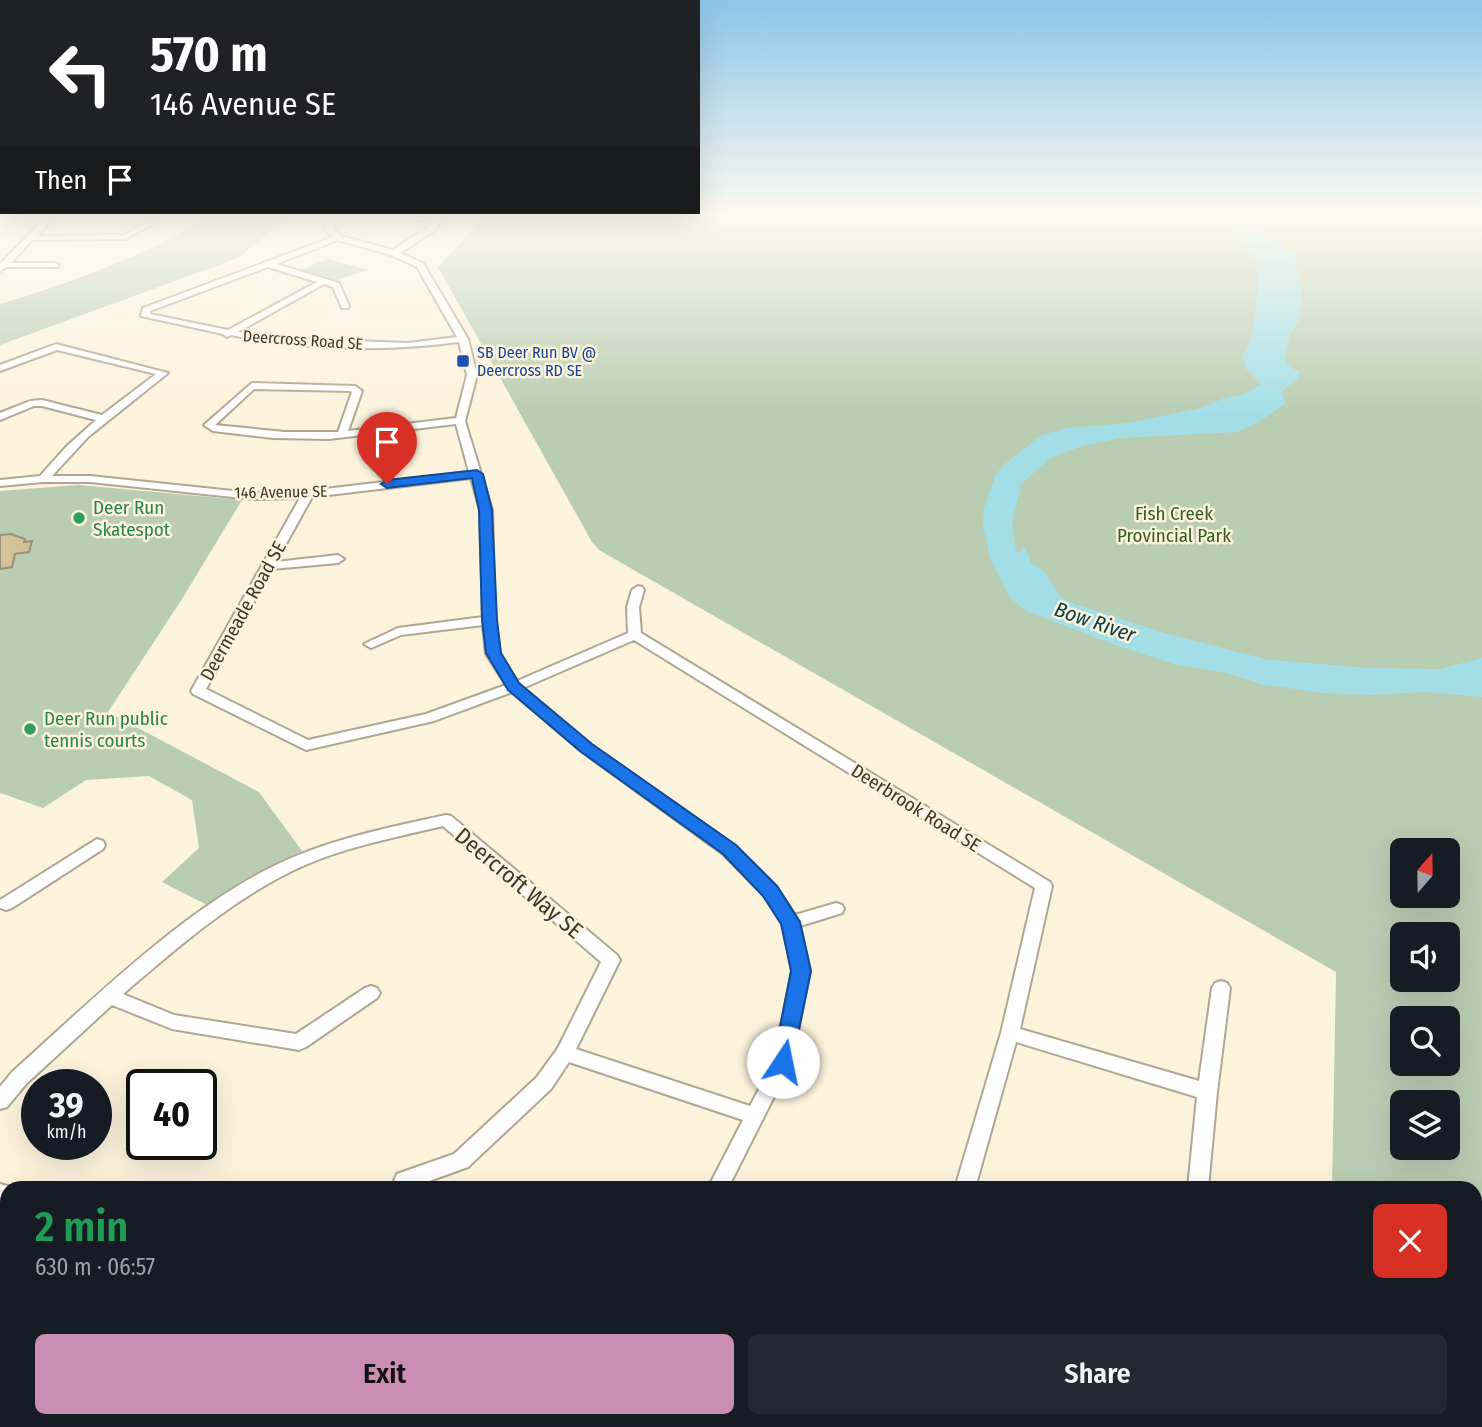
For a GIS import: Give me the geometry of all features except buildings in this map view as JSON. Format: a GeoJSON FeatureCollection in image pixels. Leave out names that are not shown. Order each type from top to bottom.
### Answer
{"type":"FeatureCollection","features":[{"type":"Feature","properties":{"kind":"street","name":"Deercross Road SE"},"geometry":{"type":"LineString","coordinates":[[221,282],[146,310],[145,316],[273,341],[408,346],[463,339]]}},
{"type":"Feature","properties":{"kind":"street"},"geometry":{"type":"LineString","coordinates":[[227,334],[323,282]]}},
{"type":"Feature","properties":{"kind":"street"},"geometry":{"type":"LineString","coordinates":[[326,282],[336,285],[345,306]]}},
{"type":"Feature","properties":{"kind":"street"},"geometry":{"type":"LineString","coordinates":[[430,282],[463,339],[472,375],[460,421],[486,510],[489,620],[493,653],[514,687],[586,748],[729,850],[770,891],[791,922],[801,971],[783,1062],[722,1181]]}},
{"type":"Feature","properties":{"kind":"street"},"geometry":{"type":"LineString","coordinates":[[0,368],[57,347],[163,373],[63,453],[43,479]]}},
{"type":"Feature","properties":{"kind":"street"},"geometry":{"type":"LineString","coordinates":[[342,434],[357,391],[352,388],[260,384],[252,386],[209,425],[213,428],[252,433],[310,436],[342,434],[460,421]]}},
{"type":"Feature","properties":{"kind":"street"},"geometry":{"type":"LineString","coordinates":[[0,417],[33,404],[43,403],[104,419]]}},
{"type":"Feature","properties":{"kind":"street","name":"146 Avenue SE"},"geometry":{"type":"LineString","coordinates":[[0,483],[90,479],[252,496],[309,494],[477,474]]}},
{"type":"Feature","properties":{"kind":"street","name":"Deermeade Road SE"},"geometry":{"type":"LineString","coordinates":[[309,494],[198,691],[306,745],[429,718],[514,687]]}},
{"type":"Feature","properties":{"kind":"street"},"geometry":{"type":"LineString","coordinates":[[268,566],[338,559]]}},
{"type":"Feature","properties":{"kind":"street"},"geometry":{"type":"LineString","coordinates":[[514,687],[635,635],[633,607],[638,590]]}},
{"type":"Feature","properties":{"kind":"street"},"geometry":{"type":"LineString","coordinates":[[371,643],[398,632],[489,620]]}},
{"type":"Feature","properties":{"kind":"street","name":"Deerbrook Road SE"},"geometry":{"type":"LineString","coordinates":[[635,635],[1044,886],[1010,1033],[967,1181]]}},
{"type":"Feature","properties":{"kind":"street","name":"Deercroft Way SE"},"geometry":{"type":"LineString","coordinates":[[0,1101],[19,1078],[183,933],[283,869],[353,843],[446,820],[611,960],[565,1053]]}},
{"type":"Feature","properties":{"kind":"street"},"geometry":{"type":"LineString","coordinates":[[2,904],[97,845]]}},
{"type":"Feature","properties":{"kind":"street"},"geometry":{"type":"LineString","coordinates":[[791,922],[836,909]]}},
{"type":"Feature","properties":{"kind":"street"},"geometry":{"type":"LineString","coordinates":[[1199,1181],[1221,988]]}},
{"type":"Feature","properties":{"kind":"street"},"geometry":{"type":"LineString","coordinates":[[109,996],[172,1022],[299,1042],[371,993]]}},
{"type":"Feature","properties":{"kind":"street"},"geometry":{"type":"LineString","coordinates":[[1010,1033],[1207,1092]]}},
{"type":"Feature","properties":{"kind":"street"},"geometry":{"type":"LineString","coordinates":[[404,1181],[461,1161],[544,1083],[565,1053],[756,1116]]}},
{"type":"Feature","properties":{"kind":"green space"},"geometry":{"type":"Polygon","coordinates":[[[69,282],[173,282],[0,345],[0,304],[69,282]]]}},
{"type":"Feature","properties":{"kind":"green space","name":"Fish Creek Provincial Park"},"geometry":{"type":"Polygon","coordinates":[[[446,282],[1482,282],[1482,1181],[1332,1181],[1336,972],[599,550],[592,542],[446,282]]]}},
{"type":"Feature","properties":{"kind":"green space"},"geometry":{"type":"Polygon","coordinates":[[[79,485],[242,500],[182,599],[108,712],[259,792],[302,851],[242,881],[207,905],[162,882],[199,848],[192,800],[149,776],[86,780],[43,808],[0,793],[0,491],[79,485]]]}},
{"type":"Feature","properties":{"kind":"water","name":"Bow River"},"geometry":{"type":"Polygon","coordinates":[[[1257,282],[1300,282],[1300,318],[1290,336],[1285,358],[1290,368],[1300,371],[1297,379],[1281,392],[1286,403],[1259,422],[1237,432],[1121,438],[1082,446],[1050,458],[1020,485],[1012,526],[1016,551],[1020,552],[1023,547],[1031,563],[1044,571],[1060,596],[1072,603],[1168,634],[1269,660],[1368,668],[1440,669],[1482,658],[1482,697],[1427,692],[1369,695],[1322,693],[1261,684],[1228,673],[1174,664],[1115,645],[1027,611],[1010,598],[990,558],[983,525],[984,508],[996,474],[1040,436],[1066,428],[1128,423],[1201,408],[1244,394],[1261,384],[1247,370],[1242,357],[1251,337],[1257,282]]]}},
{"type":"Feature","properties":{"kind":"place","name":"SB Deer Run BV @ Deercross RD SE"},"geometry":{"type":"Point","coordinates":[463,361]}},
{"type":"Feature","properties":{"kind":"place","name":"Deer Run Skatespot"},"geometry":{"type":"Point","coordinates":[79,518]}},
{"type":"Feature","properties":{"kind":"place","name":"Deer Run public tennis courts"},"geometry":{"type":"Point","coordinates":[30,729]}},
{"type":"Feature","properties":{"kind":"route"},"geometry":{"type":"LineString","coordinates":[[387,484],[477,474],[486,510],[489,620],[493,653],[514,687],[586,748],[729,850],[770,891],[791,922],[801,971],[783,1062]]}}]}
